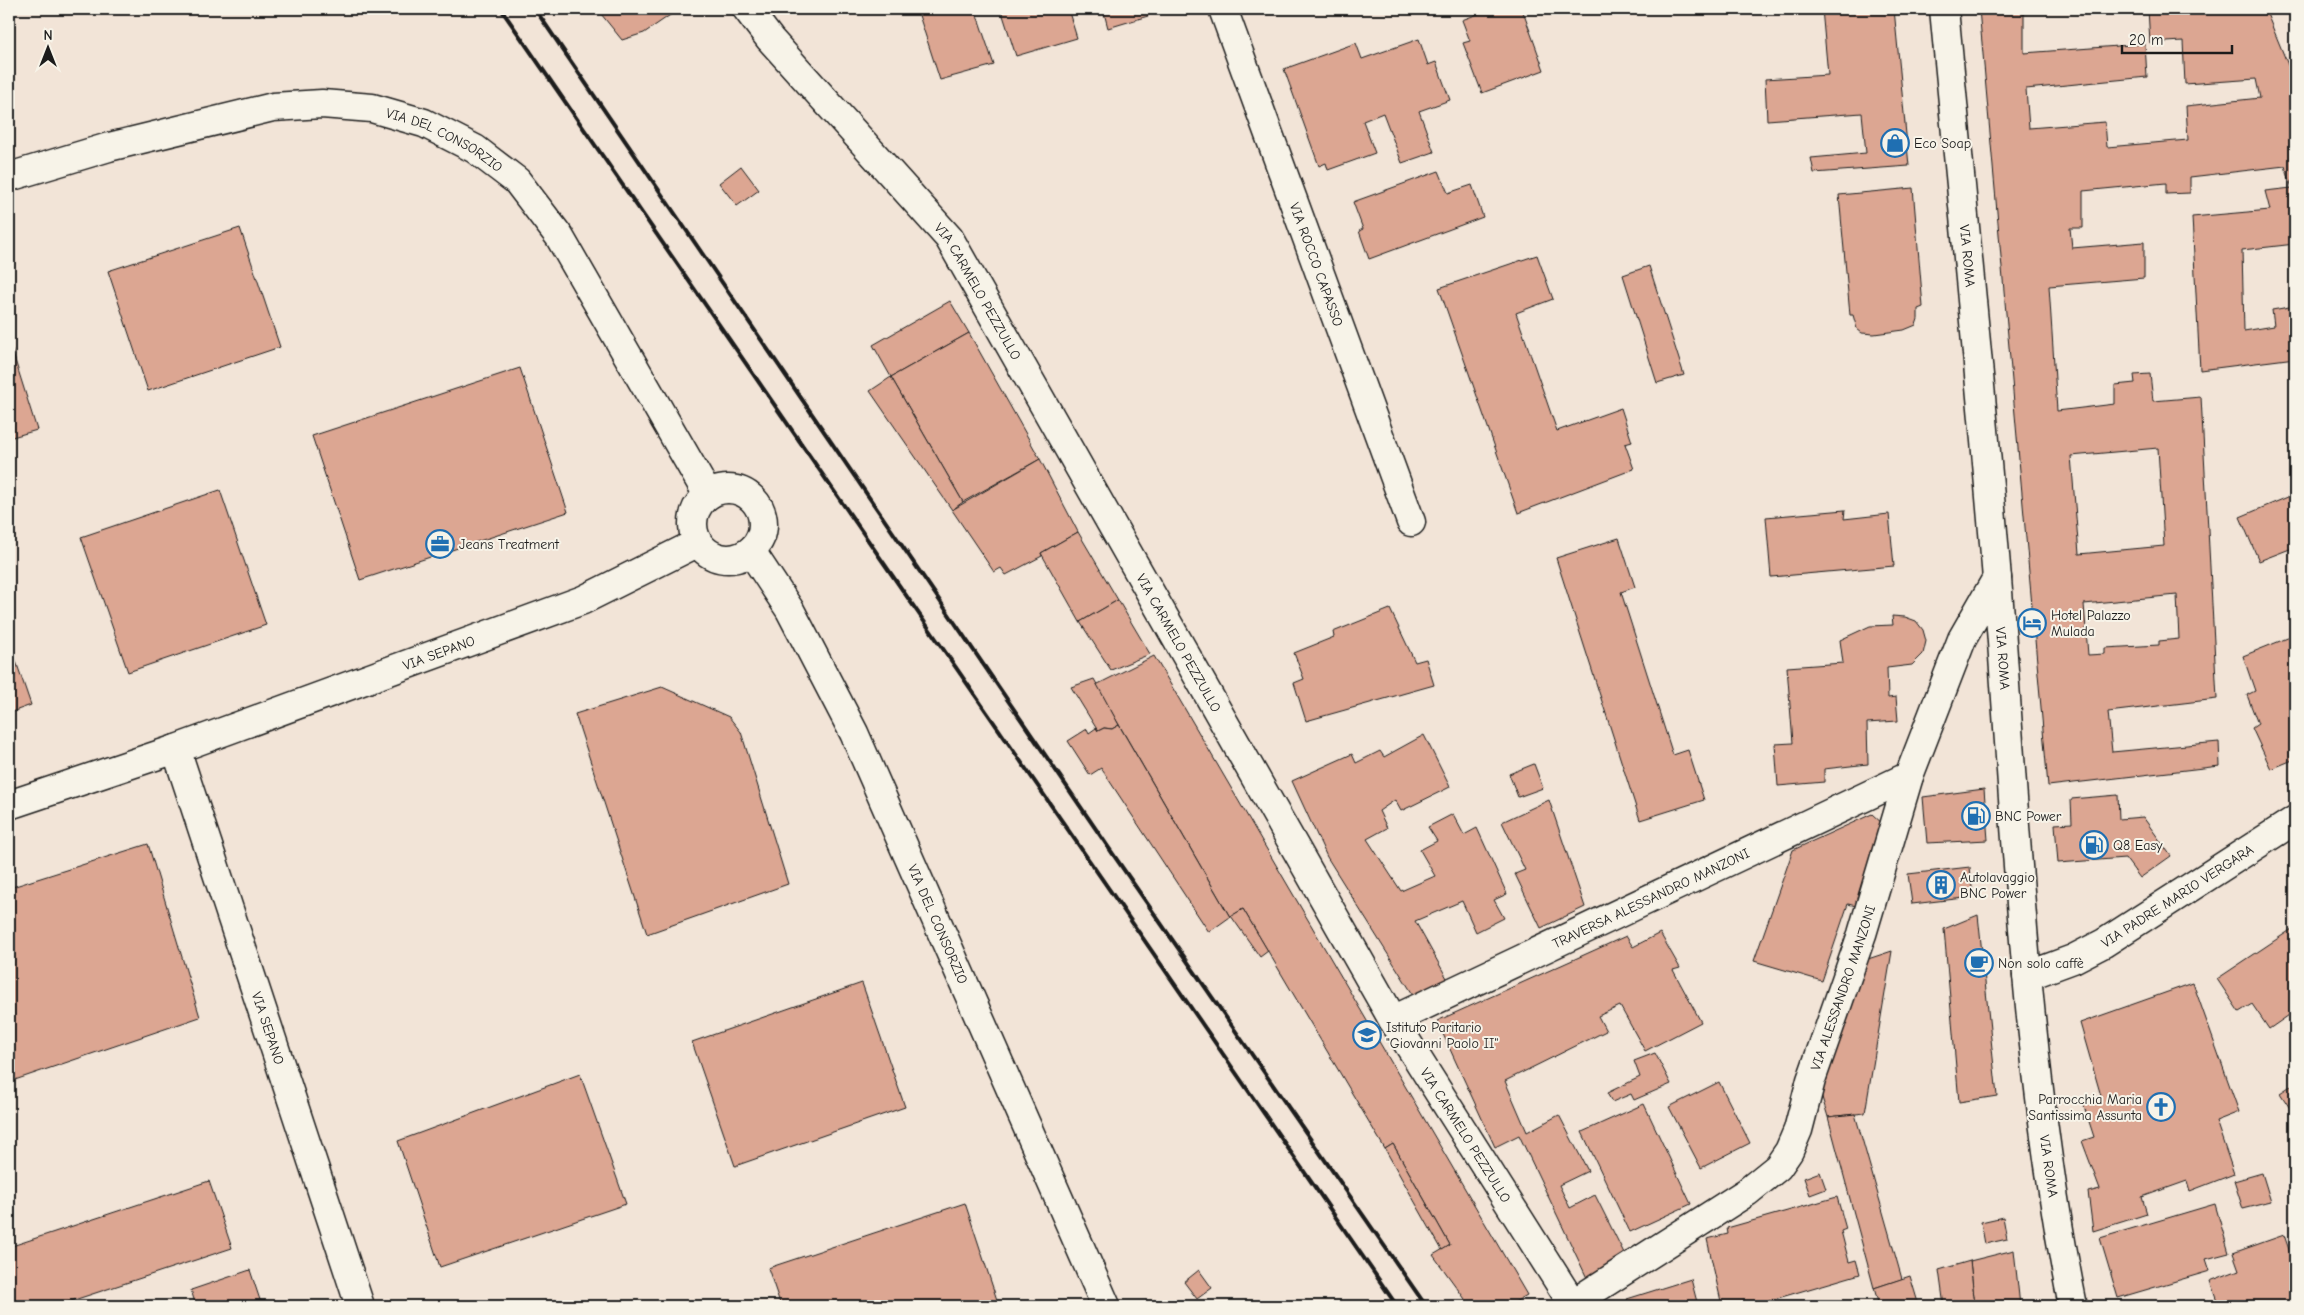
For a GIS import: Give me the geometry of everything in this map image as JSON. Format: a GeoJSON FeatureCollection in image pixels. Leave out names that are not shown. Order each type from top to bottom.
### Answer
{"type":"FeatureCollection","features":[{"type":"Feature","properties":{"kind":"street","name":"VIA CARMELO PEZZULLO"},"geometry":{"type":"LineString","coordinates":[[747,9],[770,39],[949,238],[1393,1020],[1573,1305]]}},
{"type":"Feature","properties":{"kind":"street"},"geometry":{"type":"LineString","coordinates":[[764,9],[770,39]]}},
{"type":"Feature","properties":{"kind":"street","name":"VIA ROCCO CAPASSO"},"geometry":{"type":"LineString","coordinates":[[1222,9],[1411,522]]}},
{"type":"Feature","properties":{"kind":"street","name":"VIA ROMA"},"geometry":{"type":"LineString","coordinates":[[1944,9],[1997,578],[2027,976],[2046,1141],[2073,1306]]}},
{"type":"Feature","properties":{"kind":"street","name":"VIA DEL CONSORZIO"},"geometry":{"type":"LineString","coordinates":[[9,177],[109,147],[273,107],[322,104],[372,108],[424,122],[474,149],[517,181],[559,236],[708,495]]}},
{"type":"Feature","properties":{"kind":"street"},"geometry":{"type":"LineString","coordinates":[[718,490],[739,491],[750,497],[758,506],[763,530],[758,542],[751,551],[740,558],[722,559],[705,552],[697,543],[693,533],[694,512],[708,495],[718,490]]}},
{"type":"Feature","properties":{"kind":"street","name":"VIA SEPANO"},"geometry":{"type":"LineString","coordinates":[[9,805],[176,749],[583,600],[697,543]]}},
{"type":"Feature","properties":{"kind":"street","name":"VIA DEL CONSORZIO"},"geometry":{"type":"LineString","coordinates":[[751,551],[790,610],[854,733],[1106,1306]]}},
{"type":"Feature","properties":{"kind":"street","name":"VIA ALESSANDRO MANZONI"},"geometry":{"type":"LineString","coordinates":[[1573,1305],[1747,1192],[1778,1168],[1789,1151],[1798,1130],[1811,1080],[1862,934],[1909,776],[1962,639],[1997,578]]}},
{"type":"Feature","properties":{"kind":"street","name":"VIA SEPANO"},"geometry":{"type":"LineString","coordinates":[[176,749],[360,1306]]}},
{"type":"Feature","properties":{"kind":"street","name":"TRAVERSA ALESSANDRO MANZONI"},"geometry":{"type":"LineString","coordinates":[[1393,1020],[1909,776]]}},
{"type":"Feature","properties":{"kind":"street","name":"VIA PADRE MARIO VERGARA"},"geometry":{"type":"LineString","coordinates":[[2027,976],[2073,959],[2104,943],[2295,820]]}},
{"type":"Feature","properties":{"kind":"building"},"geometry":{"type":"Polygon","coordinates":[[[597,9],[679,9],[644,33],[622,40],[597,9]]]}},
{"type":"Feature","properties":{"kind":"building"},"geometry":{"type":"Polygon","coordinates":[[[917,9],[975,9],[994,65],[940,80],[917,9]]]}},
{"type":"Feature","properties":{"kind":"building"},"geometry":{"type":"Polygon","coordinates":[[[1001,9],[1068,9],[1077,38],[1016,56],[1001,9]]]}},
{"type":"Feature","properties":{"kind":"building"},"geometry":{"type":"Polygon","coordinates":[[[1103,9],[1157,9],[1147,12],[1148,16],[1108,28],[1103,9]]]}},
{"type":"Feature","properties":{"kind":"building"},"geometry":{"type":"Polygon","coordinates":[[[1491,9],[1522,9],[1544,70],[1482,93],[1463,43],[1470,41],[1462,20],[1491,9]]]}},
{"type":"Feature","properties":{"kind":"building"},"geometry":{"type":"Polygon","coordinates":[[[1822,9],[1894,9],[1909,166],[1814,173],[1811,158],[1866,153],[1862,113],[1767,120],[1765,79],[1828,75],[1822,9]]]}},
{"type":"Feature","properties":{"kind":"building"},"geometry":{"type":"Polygon","coordinates":[[[1979,9],[2024,9],[2024,53],[2145,44],[2147,77],[2026,89],[2029,128],[2105,122],[2107,147],[2188,140],[2186,106],[2260,98],[2256,79],[2185,84],[2183,41],[2150,43],[2148,9],[2265,9],[2295,82],[2295,244],[2242,250],[2244,331],[2274,326],[2272,310],[2295,306],[2295,358],[2200,370],[2192,217],[2270,210],[2265,191],[2292,188],[2285,166],[2190,177],[2190,193],[2166,194],[2166,183],[2083,191],[2083,228],[2070,228],[2072,248],[2144,242],[2144,278],[2049,286],[2057,411],[2115,404],[2115,385],[2135,383],[2134,375],[2150,374],[2153,401],[2201,397],[2217,699],[2108,712],[2112,752],[2219,742],[2220,766],[2048,786],[1979,9]],[[2158,448],[2071,456],[2079,554],[2164,546],[2158,448]],[[2177,595],[2084,604],[2088,655],[2105,654],[2105,648],[2159,645],[2159,641],[2179,639],[2177,595]]]}},
{"type":"Feature","properties":{"kind":"building"},"geometry":{"type":"Polygon","coordinates":[[[1419,39],[1428,65],[1436,62],[1450,100],[1419,111],[1434,152],[1402,163],[1383,113],[1363,121],[1375,153],[1328,170],[1326,163],[1319,166],[1284,69],[1356,43],[1362,59],[1419,39]]]}},
{"type":"Feature","properties":{"kind":"building"},"geometry":{"type":"Polygon","coordinates":[[[741,166],[759,190],[737,206],[719,183],[741,166]]]}},
{"type":"Feature","properties":{"kind":"building"},"geometry":{"type":"Polygon","coordinates":[[[1439,171],[1448,193],[1472,185],[1483,217],[1369,259],[1359,231],[1363,229],[1353,202],[1439,171]]]}},
{"type":"Feature","properties":{"kind":"building"},"geometry":{"type":"Polygon","coordinates":[[[1913,188],[1923,307],[1918,309],[1916,325],[1904,330],[1874,334],[1862,333],[1857,329],[1853,315],[1850,315],[1839,195],[1913,188]]]}},
{"type":"Feature","properties":{"kind":"building"},"geometry":{"type":"Polygon","coordinates":[[[240,228],[280,347],[148,391],[108,271],[240,228]]]}},
{"type":"Feature","properties":{"kind":"building"},"geometry":{"type":"Polygon","coordinates":[[[1537,255],[1553,299],[1516,313],[1557,431],[1621,408],[1632,442],[1625,444],[1634,469],[1518,513],[1439,288],[1537,255]]]}},
{"type":"Feature","properties":{"kind":"building"},"geometry":{"type":"Polygon","coordinates":[[[1649,266],[1684,375],[1657,383],[1623,275],[1649,266]]]}},
{"type":"Feature","properties":{"kind":"building"},"geometry":{"type":"Polygon","coordinates":[[[950,301],[969,333],[891,377],[873,345],[950,301]]]}},
{"type":"Feature","properties":{"kind":"building"},"geometry":{"type":"Polygon","coordinates":[[[969,333],[1040,459],[963,502],[891,377],[969,333]]]}},
{"type":"Feature","properties":{"kind":"building"},"geometry":{"type":"Polygon","coordinates":[[[9,341],[37,430],[9,438],[9,341]]]}},
{"type":"Feature","properties":{"kind":"building"},"geometry":{"type":"Polygon","coordinates":[[[520,368],[568,512],[360,580],[312,436],[520,368]]]}},
{"type":"Feature","properties":{"kind":"building"},"geometry":{"type":"Polygon","coordinates":[[[891,377],[963,502],[952,510],[870,391],[891,377]]]}},
{"type":"Feature","properties":{"kind":"building"},"geometry":{"type":"Polygon","coordinates":[[[1040,459],[1078,532],[1041,553],[1042,556],[1006,575],[1001,568],[994,572],[952,510],[1040,459]]]}},
{"type":"Feature","properties":{"kind":"building"},"geometry":{"type":"Polygon","coordinates":[[[220,490],[266,625],[128,672],[81,537],[220,490]]]}},
{"type":"Feature","properties":{"kind":"building"},"geometry":{"type":"Polygon","coordinates":[[[2295,494],[2295,547],[2259,561],[2240,517],[2295,494]]]}},
{"type":"Feature","properties":{"kind":"building"},"geometry":{"type":"Polygon","coordinates":[[[1845,510],[1844,519],[1889,514],[1894,566],[1771,577],[1766,517],[1845,510]]]}},
{"type":"Feature","properties":{"kind":"building"},"geometry":{"type":"Polygon","coordinates":[[[1078,532],[1118,600],[1080,622],[1041,553],[1078,532]]]}},
{"type":"Feature","properties":{"kind":"building"},"geometry":{"type":"Polygon","coordinates":[[[1619,538],[1635,587],[1621,592],[1673,755],[1688,750],[1704,800],[1640,820],[1556,558],[1619,538]]]}},
{"type":"Feature","properties":{"kind":"building"},"geometry":{"type":"Polygon","coordinates":[[[1118,600],[1150,654],[1111,670],[1080,622],[1118,600]]]}},
{"type":"Feature","properties":{"kind":"building"},"geometry":{"type":"Polygon","coordinates":[[[1390,609],[1415,662],[1426,659],[1434,685],[1306,721],[1294,683],[1304,679],[1294,653],[1334,637],[1333,632],[1390,609]]]}},
{"type":"Feature","properties":{"kind":"building"},"geometry":{"type":"Polygon","coordinates":[[[1892,616],[1905,617],[1916,621],[1923,630],[1926,641],[1923,654],[1912,665],[1887,668],[1888,698],[1896,697],[1898,721],[1867,723],[1868,764],[1824,769],[1824,782],[1778,786],[1775,744],[1793,743],[1787,667],[1843,663],[1840,640],[1870,626],[1893,625],[1892,616]]]}},
{"type":"Feature","properties":{"kind":"building"},"geometry":{"type":"Polygon","coordinates":[[[2295,635],[2295,759],[2271,769],[2252,728],[2258,724],[2247,695],[2255,691],[2243,656],[2295,635]]]}},
{"type":"Feature","properties":{"kind":"building"},"geometry":{"type":"Polygon","coordinates":[[[9,641],[31,705],[9,713],[9,641]]]}},
{"type":"Feature","properties":{"kind":"building"},"geometry":{"type":"Polygon","coordinates":[[[1154,656],[1527,1295],[1508,1306],[1470,1306],[1433,1255],[1450,1245],[1393,1144],[1385,1149],[1243,909],[1230,917],[1096,685],[1154,656]]]}},
{"type":"Feature","properties":{"kind":"building"},"geometry":{"type":"Polygon","coordinates":[[[1094,679],[1119,725],[1112,729],[1104,728],[1098,731],[1071,687],[1094,679]]]}},
{"type":"Feature","properties":{"kind":"building"},"geometry":{"type":"Polygon","coordinates":[[[662,687],[729,717],[741,732],[788,884],[647,934],[575,714],[662,687]]]}},
{"type":"Feature","properties":{"kind":"building"},"geometry":{"type":"Polygon","coordinates":[[[1119,725],[1230,917],[1209,932],[1101,768],[1090,775],[1068,741],[1087,729],[1089,733],[1096,728],[1098,731],[1104,728],[1112,729],[1119,725]]]}},
{"type":"Feature","properties":{"kind":"building"},"geometry":{"type":"Polygon","coordinates":[[[1424,735],[1450,787],[1401,811],[1395,800],[1379,811],[1387,828],[1367,839],[1401,891],[1435,876],[1420,850],[1437,841],[1428,827],[1453,814],[1464,835],[1477,828],[1507,894],[1494,900],[1504,918],[1476,932],[1462,901],[1415,921],[1448,980],[1414,996],[1327,857],[1292,781],[1352,754],[1356,763],[1380,751],[1384,757],[1424,735]]]}},
{"type":"Feature","properties":{"kind":"building"},"geometry":{"type":"Polygon","coordinates":[[[1534,764],[1543,788],[1518,797],[1509,774],[1534,764]]]}},
{"type":"Feature","properties":{"kind":"building"},"geometry":{"type":"Polygon","coordinates":[[[1984,789],[1988,840],[1927,843],[1923,797],[1984,789]]]}},
{"type":"Feature","properties":{"kind":"building"},"geometry":{"type":"Polygon","coordinates":[[[2118,795],[2119,819],[2143,817],[2171,856],[2140,878],[2125,858],[2058,863],[2055,824],[2072,823],[2071,799],[2118,795]]]}},
{"type":"Feature","properties":{"kind":"building"},"geometry":{"type":"Polygon","coordinates":[[[1549,800],[1585,907],[1541,928],[1515,874],[1525,870],[1502,822],[1549,800]]]}},
{"type":"Feature","properties":{"kind":"building"},"geometry":{"type":"Polygon","coordinates":[[[1872,814],[1884,825],[1856,906],[1848,904],[1822,981],[1754,961],[1793,850],[1872,814]]]}},
{"type":"Feature","properties":{"kind":"building"},"geometry":{"type":"Polygon","coordinates":[[[148,844],[200,1017],[9,1082],[9,888],[148,844]]]}},
{"type":"Feature","properties":{"kind":"building","name":"Autolavaggio BNC Power"},"geometry":{"type":"Polygon","coordinates":[[[1970,867],[1973,897],[1912,904],[1908,874],[1970,867]]]}},
{"type":"Feature","properties":{"kind":"building"},"geometry":{"type":"Polygon","coordinates":[[[1243,909],[1268,951],[1260,957],[1231,916],[1243,909]]]}},
{"type":"Feature","properties":{"kind":"building"},"geometry":{"type":"Polygon","coordinates":[[[1978,915],[1997,1096],[1959,1102],[1944,929],[1978,915]]]}},
{"type":"Feature","properties":{"kind":"building"},"geometry":{"type":"Polygon","coordinates":[[[2295,927],[2295,1011],[2269,1029],[2252,1004],[2239,1012],[2217,979],[2295,927]]]}},
{"type":"Feature","properties":{"kind":"building"},"geometry":{"type":"Polygon","coordinates":[[[1660,933],[1680,968],[1673,970],[1701,1022],[1645,1051],[1620,1006],[1598,1016],[1606,1031],[1505,1081],[1527,1132],[1559,1115],[1588,1171],[1559,1185],[1570,1208],[1595,1195],[1626,1257],[1587,1278],[1519,1135],[1495,1147],[1437,1021],[1626,936],[1633,947],[1660,933]]]}},
{"type":"Feature","properties":{"kind":"building"},"geometry":{"type":"Polygon","coordinates":[[[1892,951],[1865,1113],[1828,1117],[1821,1094],[1865,960],[1892,951]]]}},
{"type":"Feature","properties":{"kind":"building"},"geometry":{"type":"Polygon","coordinates":[[[862,983],[905,1107],[735,1166],[692,1042],[862,983]]]}},
{"type":"Feature","properties":{"kind":"building","name":"Parrocchia Maria Santissima Assunta"},"geometry":{"type":"Polygon","coordinates":[[[2193,983],[2239,1112],[2216,1121],[2234,1174],[2190,1191],[2187,1181],[2142,1197],[2147,1214],[2093,1231],[2088,1192],[2100,1189],[2082,1141],[2094,1137],[2083,1103],[2101,1096],[2080,1023],[2193,983]]]}},
{"type":"Feature","properties":{"kind":"building"},"geometry":{"type":"Polygon","coordinates":[[[1655,1053],[1671,1084],[1634,1100],[1631,1094],[1612,1102],[1607,1093],[1640,1077],[1634,1061],[1655,1053]]]}},
{"type":"Feature","properties":{"kind":"building"},"geometry":{"type":"Polygon","coordinates":[[[580,1074],[626,1204],[440,1267],[398,1141],[580,1074]]]}},
{"type":"Feature","properties":{"kind":"building"},"geometry":{"type":"Polygon","coordinates":[[[1719,1082],[1750,1143],[1701,1168],[1669,1107],[1719,1082]]]}},
{"type":"Feature","properties":{"kind":"building"},"geometry":{"type":"Polygon","coordinates":[[[2295,1083],[2295,1116],[2280,1093],[2295,1083]]]}},
{"type":"Feature","properties":{"kind":"building"},"geometry":{"type":"Polygon","coordinates":[[[1644,1104],[1691,1204],[1630,1232],[1582,1132],[1644,1104]]]}},
{"type":"Feature","properties":{"kind":"building"},"geometry":{"type":"Polygon","coordinates":[[[1855,1114],[1902,1279],[1874,1288],[1828,1117],[1855,1114]]]}},
{"type":"Feature","properties":{"kind":"building"},"geometry":{"type":"Polygon","coordinates":[[[1393,1144],[1450,1245],[1442,1250],[1385,1149],[1393,1144]]]}},
{"type":"Feature","properties":{"kind":"building"},"geometry":{"type":"Polygon","coordinates":[[[1820,1172],[1826,1189],[1810,1195],[1804,1178],[1820,1172]]]}},
{"type":"Feature","properties":{"kind":"building"},"geometry":{"type":"Polygon","coordinates":[[[2262,1173],[2271,1202],[2243,1209],[2234,1181],[2262,1173]]]}},
{"type":"Feature","properties":{"kind":"building"},"geometry":{"type":"Polygon","coordinates":[[[209,1181],[232,1248],[56,1306],[9,1306],[9,1247],[209,1181]]]}},
{"type":"Feature","properties":{"kind":"building"},"geometry":{"type":"Polygon","coordinates":[[[1837,1197],[1846,1229],[1841,1231],[1849,1262],[1856,1260],[1860,1274],[1751,1306],[1722,1306],[1707,1239],[1728,1234],[1727,1228],[1837,1197]]]}},
{"type":"Feature","properties":{"kind":"building"},"geometry":{"type":"Polygon","coordinates":[[[965,1203],[999,1306],[781,1306],[768,1268],[965,1203]]]}},
{"type":"Feature","properties":{"kind":"building"},"geometry":{"type":"Polygon","coordinates":[[[2215,1204],[2229,1253],[2206,1259],[2210,1271],[2118,1298],[2100,1238],[2215,1204]]]}},
{"type":"Feature","properties":{"kind":"building"},"geometry":{"type":"Polygon","coordinates":[[[2003,1217],[2007,1239],[1985,1244],[1981,1222],[2003,1217]]]}},
{"type":"Feature","properties":{"kind":"building"},"geometry":{"type":"Polygon","coordinates":[[[2284,1235],[2295,1267],[2295,1306],[2219,1306],[2210,1281],[2239,1270],[2233,1253],[2284,1235]]]}},
{"type":"Feature","properties":{"kind":"building"},"geometry":{"type":"Polygon","coordinates":[[[2014,1250],[2020,1306],[1975,1306],[1970,1261],[2014,1250]]]}},
{"type":"Feature","properties":{"kind":"building"},"geometry":{"type":"Polygon","coordinates":[[[1970,1261],[1975,1306],[1944,1306],[1939,1270],[1970,1261]]]}},
{"type":"Feature","properties":{"kind":"building"},"geometry":{"type":"Polygon","coordinates":[[[250,1270],[262,1306],[196,1306],[191,1290],[250,1270]]]}},
{"type":"Feature","properties":{"kind":"building"},"geometry":{"type":"Polygon","coordinates":[[[1199,1270],[1212,1288],[1197,1299],[1184,1282],[1199,1270]]]}},
{"type":"Feature","properties":{"kind":"building"},"geometry":{"type":"Polygon","coordinates":[[[1910,1276],[1919,1306],[1879,1306],[1874,1288],[1910,1276]]]}},
{"type":"Feature","properties":{"kind":"building"},"geometry":{"type":"Polygon","coordinates":[[[1691,1279],[1698,1306],[1630,1306],[1627,1299],[1691,1279]]]}},
{"type":"Feature","properties":{"kind":"railway"},"geometry":{"type":"LineString","coordinates":[[501,9],[1397,1306]]}},
{"type":"Feature","properties":{"kind":"railway"},"geometry":{"type":"LineString","coordinates":[[535,9],[1115,857],[1426,1306]]}},
{"type":"Feature","properties":{"kind":"place","name":"Eco Soap"},"geometry":{"type":"Point","coordinates":[1895,143]}},
{"type":"Feature","properties":{"kind":"place","name":"Jeans Treatment"},"geometry":{"type":"Point","coordinates":[440,544]}},
{"type":"Feature","properties":{"kind":"place","name":"Hotel Palazzo Mulada"},"geometry":{"type":"Point","coordinates":[2032,623]}},
{"type":"Feature","properties":{"kind":"place","name":"BNC Power"},"geometry":{"type":"Point","coordinates":[1976,816]}},
{"type":"Feature","properties":{"kind":"place","name":"Q8 Easy"},"geometry":{"type":"Point","coordinates":[2094,845]}},
{"type":"Feature","properties":{"kind":"place","name":"Autolavaggio BNC Power"},"geometry":{"type":"Point","coordinates":[1941,885]}},
{"type":"Feature","properties":{"kind":"place","name":"Non solo caffè"},"geometry":{"type":"Point","coordinates":[1979,963]}},
{"type":"Feature","properties":{"kind":"place","name":"Istituto Paritario \"Giovanni Paolo II\""},"geometry":{"type":"Point","coordinates":[1367,1035]}},
{"type":"Feature","properties":{"kind":"place","name":"Parrocchia Maria Santissima Assunta"},"geometry":{"type":"Point","coordinates":[2161,1107]}}]}
